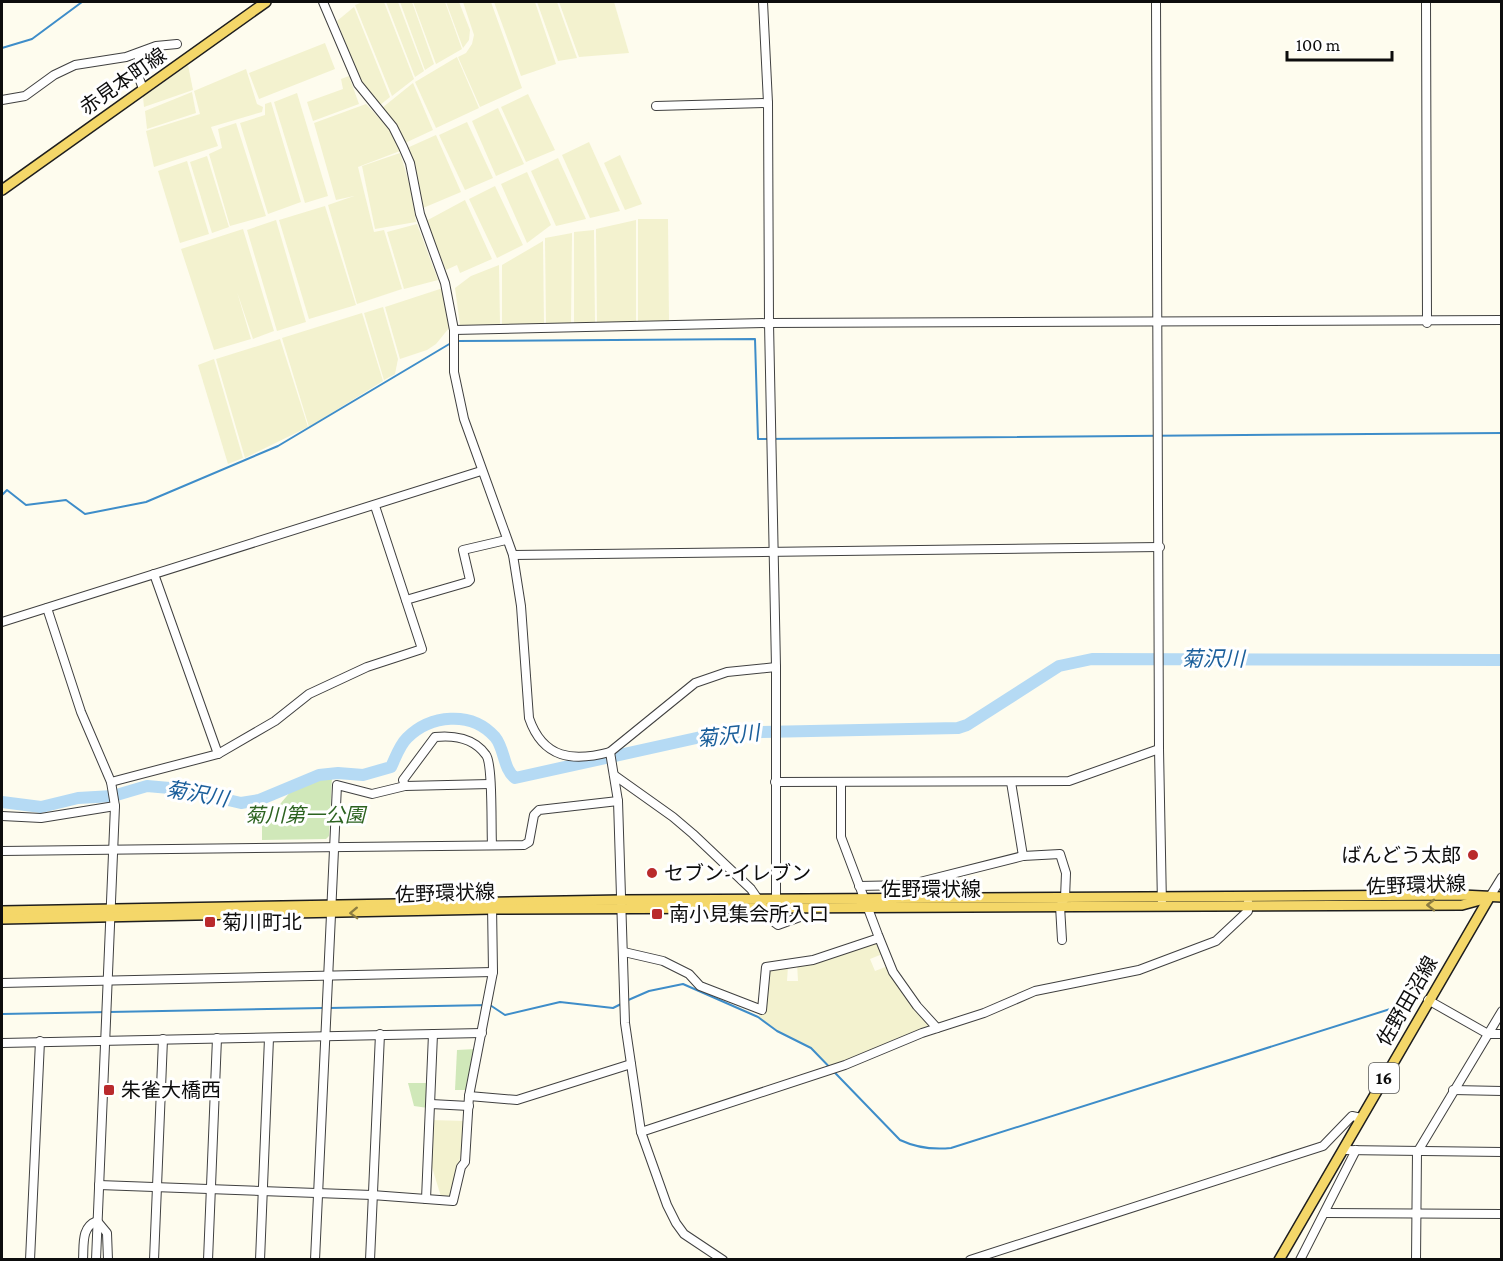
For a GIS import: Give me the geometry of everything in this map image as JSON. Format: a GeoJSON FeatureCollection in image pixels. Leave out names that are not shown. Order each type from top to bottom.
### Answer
{"type":"FeatureCollection","features":[{"type":"Feature","properties":{"kind":"main road","name":"赤見本町線"},"geometry":{"type":"LineString","coordinates":[[3,185],[143,89],[263,2]]}},
{"type":"Feature","properties":{"kind":"main road"},"geometry":{"type":"LineString","coordinates":[[1489,898],[1502,897]]}},
{"type":"Feature","properties":{"kind":"main road","name":"佐野環状線"},"geometry":{"type":"LineString","coordinates":[[2,911],[111,913],[622,904],[755,899],[776,903],[1248,901],[1462,905],[1489,898]]}},
{"type":"Feature","properties":{"kind":"main road","name":"佐野田沼線"},"geometry":{"type":"LineString","coordinates":[[1280,1260],[1428,1000],[1489,898]]}},
{"type":"Feature","properties":{"kind":"main road","name":"佐野環状線"},"geometry":{"type":"LineString","coordinates":[[622,904],[761,908],[776,903]]}},
{"type":"Feature","properties":{"kind":"main road","name":"佐野環状線"},"geometry":{"type":"LineString","coordinates":[[2,920],[111,913]]}},
{"type":"Feature","properties":{"kind":"street"},"geometry":{"type":"LineString","coordinates":[[323,2],[358,84],[393,127],[410,163],[420,214],[445,284],[454,330],[454,372],[481,471],[513,555],[522,606],[529,718],[533,731],[543,744],[563,756],[587,758],[610,752],[695,683],[727,672],[776,667]]}},
{"type":"Feature","properties":{"kind":"street"},"geometry":{"type":"LineString","coordinates":[[763,2],[768,103],[769,323],[776,667],[776,903]]}},
{"type":"Feature","properties":{"kind":"street"},"geometry":{"type":"LineString","coordinates":[[1156,2],[1160,547],[1159,749],[1162,901]]}},
{"type":"Feature","properties":{"kind":"street"},"geometry":{"type":"LineString","coordinates":[[1426,2],[1427,323]]}},
{"type":"Feature","properties":{"kind":"street"},"geometry":{"type":"LineString","coordinates":[[2,100],[25,96],[54,75],[75,64],[139,53],[156,46],[177,44]]}},
{"type":"Feature","properties":{"kind":"street"},"geometry":{"type":"LineString","coordinates":[[139,53],[138,75],[143,89]]}},
{"type":"Feature","properties":{"kind":"street"},"geometry":{"type":"LineString","coordinates":[[656,106],[768,103]]}},
{"type":"Feature","properties":{"kind":"street"},"geometry":{"type":"LineString","coordinates":[[454,330],[769,323],[1427,323],[1502,320]]}},
{"type":"Feature","properties":{"kind":"street"},"geometry":{"type":"LineString","coordinates":[[2,622],[481,471]]}},
{"type":"Feature","properties":{"kind":"street"},"geometry":{"type":"LineString","coordinates":[[111,782],[219,754],[275,721],[309,694],[367,667],[422,649],[375,506]]}},
{"type":"Feature","properties":{"kind":"street"},"geometry":{"type":"LineString","coordinates":[[406,600],[468,582],[471,580],[464,550],[506,540]]}},
{"type":"Feature","properties":{"kind":"street"},"geometry":{"type":"LineString","coordinates":[[513,555],[1160,547]]}},
{"type":"Feature","properties":{"kind":"street"},"geometry":{"type":"LineString","coordinates":[[154,574],[219,754]]}},
{"type":"Feature","properties":{"kind":"street"},"geometry":{"type":"LineString","coordinates":[[47,608],[81,712],[111,782],[115,806],[96,1260]]}},
{"type":"Feature","properties":{"kind":"street"},"geometry":{"type":"LineString","coordinates":[[405,786],[403,780],[409,770],[435,737],[451,735],[474,745],[487,755],[492,844]]}},
{"type":"Feature","properties":{"kind":"street"},"geometry":{"type":"LineString","coordinates":[[775,782],[1069,781],[1159,749]]}},
{"type":"Feature","properties":{"kind":"street"},"geometry":{"type":"LineString","coordinates":[[610,752],[618,801],[624,1000],[640,1132],[676,1223],[684,1234],[723,1260]]}},
{"type":"Feature","properties":{"kind":"street"},"geometry":{"type":"LineString","coordinates":[[614,775],[673,817],[751,889],[761,908],[778,925],[800,917]]}},
{"type":"Feature","properties":{"kind":"street"},"geometry":{"type":"LineString","coordinates":[[841,782],[841,837],[865,903],[893,972],[936,1028]]}},
{"type":"Feature","properties":{"kind":"street"},"geometry":{"type":"LineString","coordinates":[[1011,782],[1023,856]]}},
{"type":"Feature","properties":{"kind":"street"},"geometry":{"type":"LineString","coordinates":[[315,1260],[337,785],[372,794],[405,786],[490,784]]}},
{"type":"Feature","properties":{"kind":"street"},"geometry":{"type":"LineString","coordinates":[[2,851],[528,844],[534,815],[539,810],[618,801]]}},
{"type":"Feature","properties":{"kind":"street"},"geometry":{"type":"LineString","coordinates":[[2,816],[41,818],[115,806]]}},
{"type":"Feature","properties":{"kind":"street"},"geometry":{"type":"LineString","coordinates":[[859,886],[908,885],[1023,856],[1060,854],[1066,873],[1062,940]]}},
{"type":"Feature","properties":{"kind":"street"},"geometry":{"type":"LineString","coordinates":[[1489,898],[1502,877]]}},
{"type":"Feature","properties":{"kind":"street"},"geometry":{"type":"LineString","coordinates":[[640,1132],[845,1065],[936,1028],[984,1013],[1035,991],[1139,970],[1183,954],[1216,941],[1248,911],[1248,901]]}},
{"type":"Feature","properties":{"kind":"street"},"geometry":{"type":"LineString","coordinates":[[99,1185],[372,1195],[453,1201],[461,1167],[465,1162],[470,1096],[493,972],[492,905]]}},
{"type":"Feature","properties":{"kind":"street"},"geometry":{"type":"LineString","coordinates":[[624,952],[663,961],[689,974],[700,986],[762,1011],[766,968],[813,960],[879,938]]}},
{"type":"Feature","properties":{"kind":"street"},"geometry":{"type":"LineString","coordinates":[[2,982],[493,972]]}},
{"type":"Feature","properties":{"kind":"street"},"geometry":{"type":"LineString","coordinates":[[1428,1000],[1488,1034],[1502,1034]]}},
{"type":"Feature","properties":{"kind":"street"},"geometry":{"type":"LineString","coordinates":[[1416,1260],[1418,1151],[1502,1011]]}},
{"type":"Feature","properties":{"kind":"street"},"geometry":{"type":"LineString","coordinates":[[2,1042],[482,1033]]}},
{"type":"Feature","properties":{"kind":"street"},"geometry":{"type":"LineString","coordinates":[[370,1260],[380,1034]]}},
{"type":"Feature","properties":{"kind":"street"},"geometry":{"type":"LineString","coordinates":[[426,1199],[433,1034]]}},
{"type":"Feature","properties":{"kind":"street"},"geometry":{"type":"LineString","coordinates":[[208,1260],[217,1038]]}},
{"type":"Feature","properties":{"kind":"street"},"geometry":{"type":"LineString","coordinates":[[260,1260],[269,1038]]}},
{"type":"Feature","properties":{"kind":"street"},"geometry":{"type":"LineString","coordinates":[[154,1260],[163,1039]]}},
{"type":"Feature","properties":{"kind":"street"},"geometry":{"type":"LineString","coordinates":[[30,1260],[40,1041]]}},
{"type":"Feature","properties":{"kind":"street"},"geometry":{"type":"LineString","coordinates":[[470,1096],[517,1100],[631,1064]]}},
{"type":"Feature","properties":{"kind":"street"},"geometry":{"type":"LineString","coordinates":[[1453,1090],[1502,1091]]}},
{"type":"Feature","properties":{"kind":"street"},"geometry":{"type":"LineString","coordinates":[[430,1104],[469,1106]]}},
{"type":"Feature","properties":{"kind":"street"},"geometry":{"type":"LineString","coordinates":[[970,1260],[1323,1146],[1352,1116],[1362,1118]]}},
{"type":"Feature","properties":{"kind":"street"},"geometry":{"type":"LineString","coordinates":[[1343,1150],[1502,1152]]}},
{"type":"Feature","properties":{"kind":"street"},"geometry":{"type":"LineString","coordinates":[[1300,1260],[1326,1213],[1356,1150]]}},
{"type":"Feature","properties":{"kind":"street"},"geometry":{"type":"LineString","coordinates":[[1326,1213],[1502,1214]]}},
{"type":"Feature","properties":{"kind":"street"},"geometry":{"type":"LineString","coordinates":[[83,1260],[85,1232],[88,1226],[97,1221]]}},
{"type":"Feature","properties":{"kind":"street"},"geometry":{"type":"LineString","coordinates":[[97,1221],[107,1233],[108,1260]]}},
{"type":"Feature","properties":{"kind":"green space"},"geometry":{"type":"Polygon","coordinates":[[[363,2],[384,2],[414,79],[392,96],[355,5],[363,2]]]}},
{"type":"Feature","properties":{"kind":"green space"},"geometry":{"type":"Polygon","coordinates":[[[386,2],[398,2],[424,71],[415,77],[386,2]]]}},
{"type":"Feature","properties":{"kind":"green space"},"geometry":{"type":"Polygon","coordinates":[[[400,2],[412,2],[434,64],[425,70],[400,2]]]}},
{"type":"Feature","properties":{"kind":"green space"},"geometry":{"type":"Polygon","coordinates":[[[413,2],[445,2],[462,49],[436,64],[413,2]]]}},
{"type":"Feature","properties":{"kind":"green space"},"geometry":{"type":"Polygon","coordinates":[[[446,2],[459,2],[470,30],[469,40],[463,48],[446,2]]]}},
{"type":"Feature","properties":{"kind":"green space"},"geometry":{"type":"Polygon","coordinates":[[[463,2],[491,2],[522,88],[480,107],[458,57],[466,53],[472,44],[474,35],[463,2]]]}},
{"type":"Feature","properties":{"kind":"green space"},"geometry":{"type":"Polygon","coordinates":[[[494,2],[535,2],[556,64],[521,76],[494,2]]]}},
{"type":"Feature","properties":{"kind":"green space"},"geometry":{"type":"Polygon","coordinates":[[[537,2],[557,2],[577,58],[558,61],[537,2]]]}},
{"type":"Feature","properties":{"kind":"green space"},"geometry":{"type":"Polygon","coordinates":[[[559,2],[614,2],[629,53],[579,57],[559,2]]]}},
{"type":"Feature","properties":{"kind":"green space"},"geometry":{"type":"Polygon","coordinates":[[[354,7],[390,97],[380,105],[370,96],[357,73],[337,21],[354,7]]]}},
{"type":"Feature","properties":{"kind":"green space"},"geometry":{"type":"Polygon","coordinates":[[[325,43],[335,69],[259,99],[249,73],[325,43]]]}},
{"type":"Feature","properties":{"kind":"green space"},"geometry":{"type":"Polygon","coordinates":[[[457,57],[479,108],[436,128],[415,82],[457,57]]]}},
{"type":"Feature","properties":{"kind":"green space"},"geometry":{"type":"Polygon","coordinates":[[[188,65],[193,90],[144,107],[143,97],[188,65]]]}},
{"type":"Feature","properties":{"kind":"green space"},"geometry":{"type":"Polygon","coordinates":[[[246,69],[257,104],[263,107],[262,112],[211,127],[218,146],[154,167],[146,131],[200,114],[194,91],[246,69]]]}},
{"type":"Feature","properties":{"kind":"green space"},"geometry":{"type":"Polygon","coordinates":[[[349,76],[359,104],[313,121],[307,102],[343,89],[341,79],[349,76]]]}},
{"type":"Feature","properties":{"kind":"green space"},"geometry":{"type":"Polygon","coordinates":[[[413,83],[433,130],[405,143],[382,108],[413,83]]]}},
{"type":"Feature","properties":{"kind":"green space"},"geometry":{"type":"Polygon","coordinates":[[[192,92],[196,113],[147,129],[145,111],[192,92]]]}},
{"type":"Feature","properties":{"kind":"green space"},"geometry":{"type":"Polygon","coordinates":[[[297,93],[328,196],[305,203],[274,102],[297,93]]]}},
{"type":"Feature","properties":{"kind":"green space"},"geometry":{"type":"Polygon","coordinates":[[[528,94],[555,150],[526,162],[501,107],[528,94]]]}},
{"type":"Feature","properties":{"kind":"green space"},"geometry":{"type":"Polygon","coordinates":[[[271,102],[301,202],[268,214],[240,123],[265,115],[265,104],[271,102]]]}},
{"type":"Feature","properties":{"kind":"green space"},"geometry":{"type":"Polygon","coordinates":[[[366,104],[390,130],[400,151],[358,167],[374,232],[384,230],[402,289],[357,304],[328,205],[354,196],[336,200],[314,123],[366,104]]]}},
{"type":"Feature","properties":{"kind":"green space"},"geometry":{"type":"Polygon","coordinates":[[[498,108],[524,164],[496,176],[472,121],[498,108]]]}},
{"type":"Feature","properties":{"kind":"green space"},"geometry":{"type":"Polygon","coordinates":[[[467,122],[493,178],[465,190],[439,135],[467,122]]]}},
{"type":"Feature","properties":{"kind":"green space"},"geometry":{"type":"Polygon","coordinates":[[[236,123],[266,216],[230,226],[209,154],[222,148],[218,129],[236,123]]]}},
{"type":"Feature","properties":{"kind":"green space"},"geometry":{"type":"Polygon","coordinates":[[[436,135],[461,192],[423,208],[416,171],[407,148],[436,135]]]}},
{"type":"Feature","properties":{"kind":"green space"},"geometry":{"type":"Polygon","coordinates":[[[589,142],[620,211],[590,218],[562,155],[589,142]]]}},
{"type":"Feature","properties":{"kind":"green space"},"geometry":{"type":"Polygon","coordinates":[[[400,153],[411,189],[416,222],[375,229],[362,166],[400,153]]]}},
{"type":"Feature","properties":{"kind":"green space"},"geometry":{"type":"Polygon","coordinates":[[[620,155],[642,204],[625,210],[604,163],[620,155]]]}},
{"type":"Feature","properties":{"kind":"green space"},"geometry":{"type":"Polygon","coordinates":[[[207,156],[229,227],[212,233],[190,162],[207,156]]]}},
{"type":"Feature","properties":{"kind":"green space"},"geometry":{"type":"Polygon","coordinates":[[[558,158],[586,219],[556,226],[531,171],[558,158]]]}},
{"type":"Feature","properties":{"kind":"green space"},"geometry":{"type":"Polygon","coordinates":[[[187,161],[209,234],[180,243],[158,171],[187,161]]]}},
{"type":"Feature","properties":{"kind":"green space"},"geometry":{"type":"Polygon","coordinates":[[[527,172],[551,225],[527,243],[501,184],[527,172]]]}},
{"type":"Feature","properties":{"kind":"green space"},"geometry":{"type":"Polygon","coordinates":[[[495,186],[523,245],[497,258],[469,199],[495,186]]]}},
{"type":"Feature","properties":{"kind":"green space"},"geometry":{"type":"Polygon","coordinates":[[[465,200],[492,259],[460,273],[457,265],[446,270],[426,221],[465,200]]]}},
{"type":"Feature","properties":{"kind":"green space"},"geometry":{"type":"Polygon","coordinates":[[[325,206],[356,305],[309,319],[279,220],[325,206]]]}},
{"type":"Feature","properties":{"kind":"green space"},"geometry":{"type":"Polygon","coordinates":[[[638,219],[668,219],[669,322],[638,322],[638,219]]]}},
{"type":"Feature","properties":{"kind":"green space"},"geometry":{"type":"Polygon","coordinates":[[[276,220],[306,322],[277,331],[247,230],[276,220]]]}},
{"type":"Feature","properties":{"kind":"green space"},"geometry":{"type":"Polygon","coordinates":[[[636,220],[636,324],[597,324],[596,229],[636,220]]]}},
{"type":"Feature","properties":{"kind":"green space"},"geometry":{"type":"Polygon","coordinates":[[[417,224],[438,280],[404,289],[387,232],[417,224]]]}},
{"type":"Feature","properties":{"kind":"green space"},"geometry":{"type":"Polygon","coordinates":[[[243,229],[274,331],[253,339],[237,292],[251,339],[214,350],[181,249],[243,229]]]}},
{"type":"Feature","properties":{"kind":"green space"},"geometry":{"type":"Polygon","coordinates":[[[594,230],[595,324],[574,324],[574,232],[594,230]]]}},
{"type":"Feature","properties":{"kind":"green space"},"geometry":{"type":"Polygon","coordinates":[[[572,233],[571,324],[546,325],[545,238],[572,233]]]}},
{"type":"Feature","properties":{"kind":"green space"},"geometry":{"type":"Polygon","coordinates":[[[543,241],[544,326],[502,325],[502,265],[543,241]]]}},
{"type":"Feature","properties":{"kind":"green space"},"geometry":{"type":"Polygon","coordinates":[[[499,265],[500,325],[460,325],[455,288],[471,276],[499,265]]]}},
{"type":"Feature","properties":{"kind":"green space"},"geometry":{"type":"Polygon","coordinates":[[[443,288],[448,305],[449,328],[436,344],[427,350],[400,359],[385,307],[443,288]]]}},
{"type":"Feature","properties":{"kind":"green space"},"geometry":{"type":"Polygon","coordinates":[[[383,307],[398,359],[395,374],[384,380],[364,313],[383,307]]]}},
{"type":"Feature","properties":{"kind":"green space"},"geometry":{"type":"Polygon","coordinates":[[[362,313],[383,381],[309,427],[282,338],[362,313]]]}},
{"type":"Feature","properties":{"kind":"green space"},"geometry":{"type":"Polygon","coordinates":[[[280,339],[308,427],[245,458],[216,359],[280,339]]]}},
{"type":"Feature","properties":{"kind":"green space"},"geometry":{"type":"Polygon","coordinates":[[[214,359],[243,458],[228,464],[198,365],[214,359]]]}},
{"type":"Feature","properties":{"kind":"green space","name":"菊川第一公園"},"geometry":{"type":"Polygon","coordinates":[[[332,777],[329,836],[326,839],[262,840],[262,817],[269,818],[289,794],[302,784],[310,780],[332,777]]]}},
{"type":"Feature","properties":{"kind":"green space"},"geometry":{"type":"Polygon","coordinates":[[[879,938],[885,953],[870,959],[875,971],[888,966],[926,1017],[930,1030],[833,1069],[811,1048],[777,1031],[758,1017],[762,1010],[766,967],[788,967],[787,981],[798,981],[797,963],[879,938]]]}},
{"type":"Feature","properties":{"kind":"green space"},"geometry":{"type":"Polygon","coordinates":[[[476,1049],[468,1090],[455,1090],[457,1050],[476,1049]]]}},
{"type":"Feature","properties":{"kind":"green space"},"geometry":{"type":"Polygon","coordinates":[[[408,1083],[429,1083],[428,1108],[414,1106],[408,1083]]]}},
{"type":"Feature","properties":{"kind":"green space"},"geometry":{"type":"Polygon","coordinates":[[[430,1120],[466,1121],[453,1201],[442,1200],[428,1154],[430,1120]]]}},
{"type":"Feature","properties":{"kind":"waterway"},"geometry":{"type":"LineString","coordinates":[[2,48],[32,39],[82,2]]}},
{"type":"Feature","properties":{"kind":"waterway"},"geometry":{"type":"LineString","coordinates":[[456,341],[755,339],[758,439],[1502,433]]}},
{"type":"Feature","properties":{"kind":"waterway"},"geometry":{"type":"LineString","coordinates":[[2,495],[7,490],[26,505],[66,500],[85,514],[146,502],[278,446],[451,343]]}},
{"type":"Feature","properties":{"kind":"waterway","name":"菊沢川"},"geometry":{"type":"LineString","coordinates":[[2,802],[41,807],[78,798],[113,796],[147,786],[181,789],[241,803],[259,800],[319,775],[338,773],[363,775],[391,767],[407,738],[416,730],[439,720],[463,719],[485,728],[495,737],[508,769],[515,778],[719,733],[958,728],[967,725],[1059,666],[1092,659],[1502,660]]}},
{"type":"Feature","properties":{"kind":"waterway"},"geometry":{"type":"LineString","coordinates":[[626,1001],[649,991],[683,984],[758,1017],[777,1031],[811,1048],[900,1140],[919,1147],[937,1149],[951,1148],[1406,1004]]}},
{"type":"Feature","properties":{"kind":"waterway"},"geometry":{"type":"LineString","coordinates":[[329,1008],[490,1005],[505,1015],[560,1002],[613,1008],[621,1004]]}},
{"type":"Feature","properties":{"kind":"waterway"},"geometry":{"type":"LineString","coordinates":[[2,1014],[323,1008]]}},
{"type":"Feature","properties":{"kind":"place","name":"ばんどう太郎"},"geometry":{"type":"Point","coordinates":[1473,855]}},
{"type":"Feature","properties":{"kind":"place","name":"セブン-イレブン"},"geometry":{"type":"Point","coordinates":[652,873]}},
{"type":"Feature","properties":{"kind":"place","name":"南小見集会所入口"},"geometry":{"type":"Point","coordinates":[657,914]}},
{"type":"Feature","properties":{"kind":"place","name":"菊川町北"},"geometry":{"type":"Point","coordinates":[210,922]}},
{"type":"Feature","properties":{"kind":"place","name":"朱雀大橋西"},"geometry":{"type":"Point","coordinates":[109,1090]}}]}
